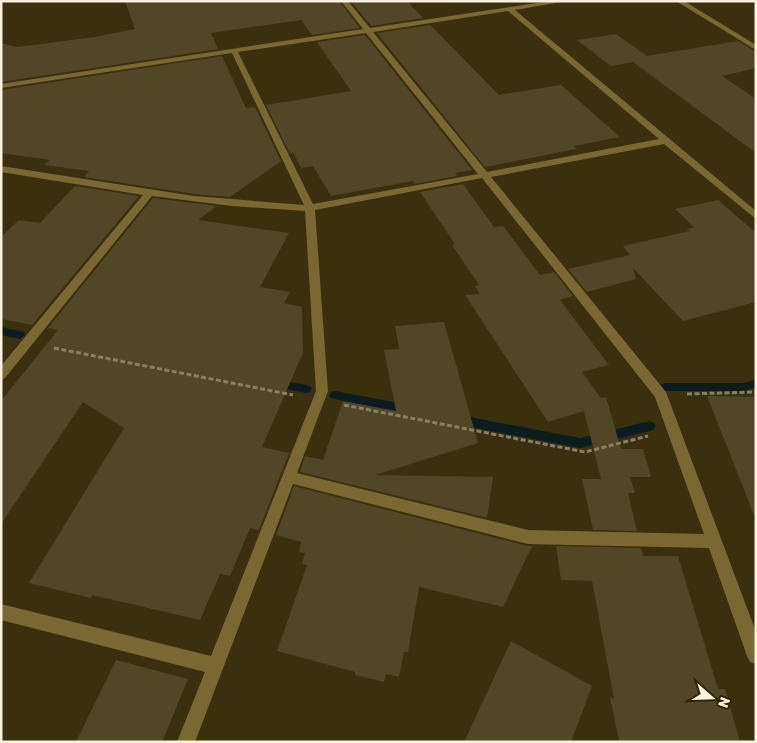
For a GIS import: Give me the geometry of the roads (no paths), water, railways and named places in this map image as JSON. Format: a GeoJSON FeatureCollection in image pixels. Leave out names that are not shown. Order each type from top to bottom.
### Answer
{"type":"FeatureCollection","features":[{"type":"Feature","properties":{"kind":"street"},"geometry":{"type":"LineString","coordinates":[[344,1],[660,395],[714,541],[749,618],[756,656]]}},
{"type":"Feature","properties":{"kind":"street"},"geometry":{"type":"LineString","coordinates":[[1,86],[564,1]]}},
{"type":"Feature","properties":{"kind":"street"},"geometry":{"type":"LineString","coordinates":[[679,1],[756,48]]}},
{"type":"Feature","properties":{"kind":"street"},"geometry":{"type":"LineString","coordinates":[[509,9],[756,216]]}},
{"type":"Feature","properties":{"kind":"street"},"geometry":{"type":"LineString","coordinates":[[186,742],[322,391],[310,208],[234,51]]}},
{"type":"Feature","properties":{"kind":"street"},"geometry":{"type":"LineString","coordinates":[[1,169],[150,192],[274,208],[310,208],[665,141]]}},
{"type":"Feature","properties":{"kind":"street"},"geometry":{"type":"LineString","coordinates":[[1,375],[150,192]]}},
{"type":"Feature","properties":{"kind":"street"},"geometry":{"type":"LineString","coordinates":[[289,477],[528,537],[714,541]]}},
{"type":"Feature","properties":{"kind":"street"},"geometry":{"type":"LineString","coordinates":[[1,612],[216,666]]}},
{"type":"Feature","properties":{"kind":"waterway"},"geometry":{"type":"LineString","coordinates":[[1,331],[20,335]]}},
{"type":"Feature","properties":{"kind":"waterway"},"geometry":{"type":"LineString","coordinates":[[274,383],[306,389]]}},
{"type":"Feature","properties":{"kind":"waterway"},"geometry":{"type":"LineString","coordinates":[[665,387],[744,387],[756,383]]}},
{"type":"Feature","properties":{"kind":"waterway"},"geometry":{"type":"LineString","coordinates":[[335,395],[409,410]]}},
{"type":"Feature","properties":{"kind":"waterway"},"geometry":{"type":"LineString","coordinates":[[459,420],[580,443],[650,426]]}}]}
